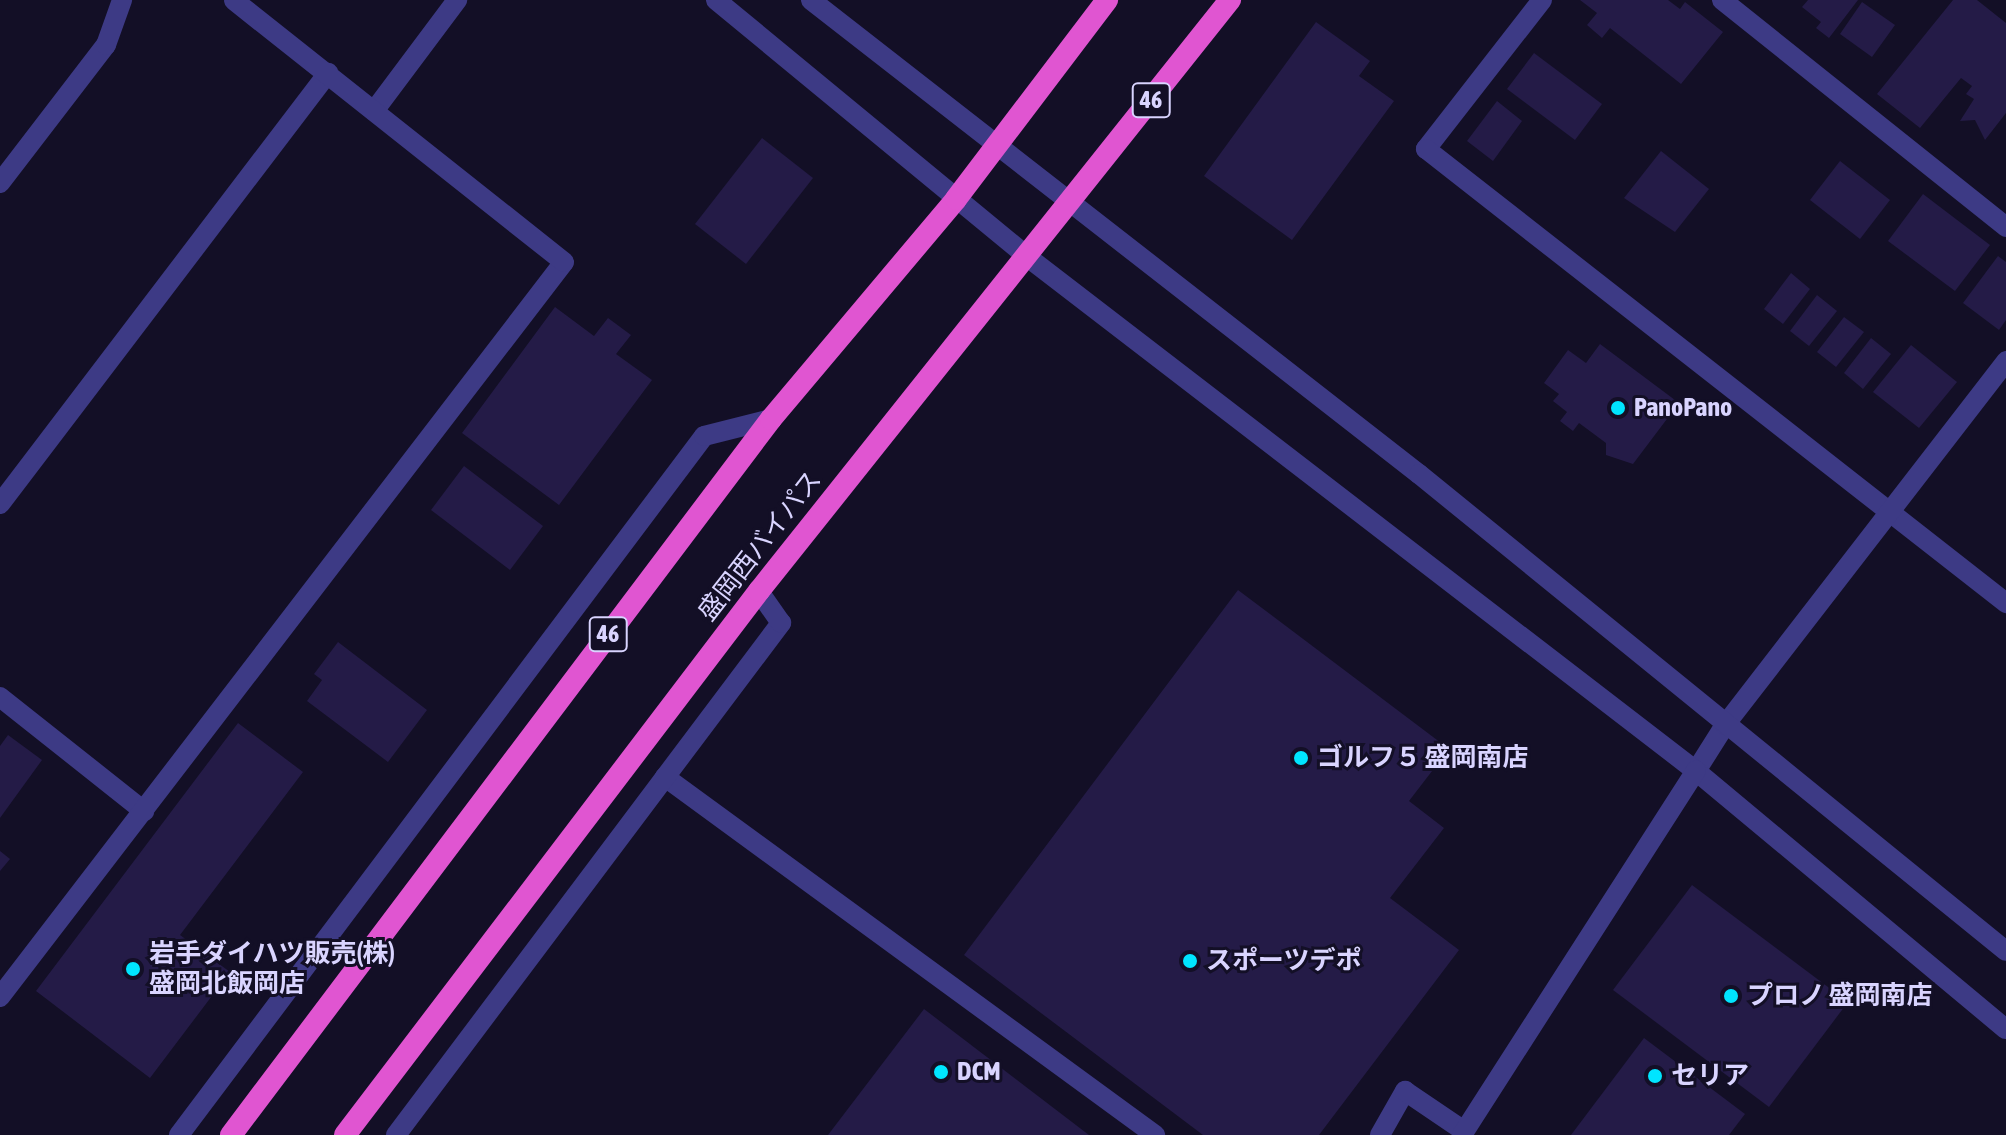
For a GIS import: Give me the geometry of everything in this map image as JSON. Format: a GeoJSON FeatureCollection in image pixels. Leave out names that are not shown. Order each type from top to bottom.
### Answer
{"type":"FeatureCollection","features":[{"type":"Feature","properties":{"kind":"highway","name":"46"},"geometry":{"type":"LineString","coordinates":[[231,1135],[771,419],[956,199],[1107,0]]}},
{"type":"Feature","properties":{"kind":"highway","name":"盛岡西バイパス"},"geometry":{"type":"LineString","coordinates":[[345,1135],[759,591],[1230,0]]}},
{"type":"Feature","properties":{"kind":"street"},"geometry":{"type":"LineString","coordinates":[[0,183],[106,45],[122,0]]}},
{"type":"Feature","properties":{"kind":"street"},"geometry":{"type":"LineString","coordinates":[[0,997],[564,262],[234,0]]}},
{"type":"Feature","properties":{"kind":"street"},"geometry":{"type":"LineString","coordinates":[[374,111],[457,0]]}},
{"type":"Feature","properties":{"kind":"street"},"geometry":{"type":"LineString","coordinates":[[716,0],[1025,255],[1696,771],[2006,1029]]}},
{"type":"Feature","properties":{"kind":"street"},"geometry":{"type":"LineString","coordinates":[[811,0],[1419,474],[2006,951]]}},
{"type":"Feature","properties":{"kind":"street"},"geometry":{"type":"LineString","coordinates":[[1542,0],[1426,149],[2006,603]]}},
{"type":"Feature","properties":{"kind":"street"},"geometry":{"type":"LineString","coordinates":[[1722,0],[2006,227]]}},
{"type":"Feature","properties":{"kind":"street"},"geometry":{"type":"LineString","coordinates":[[0,504],[328,73]]}},
{"type":"Feature","properties":{"kind":"street"},"geometry":{"type":"LineString","coordinates":[[1380,1135],[1405,1091],[1463,1133],[1725,725],[2006,361]]}},
{"type":"Feature","properties":{"kind":"street"},"geometry":{"type":"LineString","coordinates":[[179,1135],[704,436],[771,419]]}},
{"type":"Feature","properties":{"kind":"street"},"geometry":{"type":"LineString","coordinates":[[396,1135],[781,623],[759,591]]}},
{"type":"Feature","properties":{"kind":"street"},"geometry":{"type":"LineString","coordinates":[[0,697],[144,811]]}},
{"type":"Feature","properties":{"kind":"street"},"geometry":{"type":"LineString","coordinates":[[665,777],[1155,1135]]}},
{"type":"Feature","properties":{"kind":"building"},"geometry":{"type":"Polygon","coordinates":[[[1580,0],[1668,0],[1680,9],[1685,2],[1723,32],[1681,84],[1610,28],[1602,38],[1587,25],[1597,13],[1580,0]]]}},
{"type":"Feature","properties":{"kind":"building"},"geometry":{"type":"Polygon","coordinates":[[[1808,0],[1858,0],[1829,38],[1816,28],[1821,22],[1802,7],[1808,0]]]}},
{"type":"Feature","properties":{"kind":"building"},"geometry":{"type":"Polygon","coordinates":[[[1953,0],[1977,0],[2006,23],[2006,113],[1985,140],[1975,120],[1960,121],[1974,99],[1966,94],[1972,86],[1961,78],[1920,128],[1877,94],[1953,0]]]}},
{"type":"Feature","properties":{"kind":"building"},"geometry":{"type":"Polygon","coordinates":[[[1862,2],[1895,25],[1872,57],[1840,34],[1862,2]]]}},
{"type":"Feature","properties":{"kind":"building"},"geometry":{"type":"Polygon","coordinates":[[[1316,22],[1370,61],[1359,76],[1394,101],[1292,240],[1204,176],[1316,22]]]}},
{"type":"Feature","properties":{"kind":"building"},"geometry":{"type":"Polygon","coordinates":[[[1534,53],[1602,104],[1575,140],[1507,89],[1534,53]]]}},
{"type":"Feature","properties":{"kind":"building"},"geometry":{"type":"Polygon","coordinates":[[[1497,101],[1522,121],[1493,161],[1467,141],[1497,101]]]}},
{"type":"Feature","properties":{"kind":"building"},"geometry":{"type":"Polygon","coordinates":[[[762,138],[813,178],[746,264],[695,224],[762,138]]]}},
{"type":"Feature","properties":{"kind":"building"},"geometry":{"type":"Polygon","coordinates":[[[1661,151],[1709,189],[1675,232],[1624,198],[1661,151]]]}},
{"type":"Feature","properties":{"kind":"building"},"geometry":{"type":"Polygon","coordinates":[[[1840,161],[1890,200],[1860,239],[1810,200],[1840,161]]]}},
{"type":"Feature","properties":{"kind":"building"},"geometry":{"type":"Polygon","coordinates":[[[1923,194],[1990,245],[1955,291],[1888,241],[1923,194]]]}},
{"type":"Feature","properties":{"kind":"building"},"geometry":{"type":"Polygon","coordinates":[[[1998,256],[2006,262],[2006,320],[1999,330],[1963,303],[1998,256]]]}},
{"type":"Feature","properties":{"kind":"building"},"geometry":{"type":"Polygon","coordinates":[[[1791,273],[1810,289],[1783,324],[1764,309],[1791,273]]]}},
{"type":"Feature","properties":{"kind":"building"},"geometry":{"type":"Polygon","coordinates":[[[1817,295],[1837,311],[1809,346],[1790,331],[1817,295]]]}},
{"type":"Feature","properties":{"kind":"building"},"geometry":{"type":"Polygon","coordinates":[[[555,307],[594,336],[608,318],[631,335],[616,354],[652,380],[559,505],[462,433],[555,307]]]}},
{"type":"Feature","properties":{"kind":"building"},"geometry":{"type":"Polygon","coordinates":[[[1844,317],[1864,332],[1836,367],[1817,352],[1844,317]]]}},
{"type":"Feature","properties":{"kind":"building"},"geometry":{"type":"Polygon","coordinates":[[[1871,338],[1891,354],[1863,389],[1844,373],[1871,338]]]}},
{"type":"Feature","properties":{"kind":"building","name":"PanoPano"},"geometry":{"type":"Polygon","coordinates":[[[1600,344],[1679,403],[1633,464],[1606,455],[1606,443],[1579,423],[1573,431],[1560,421],[1567,412],[1553,401],[1559,394],[1544,383],[1568,350],[1586,363],[1600,344]]]}},
{"type":"Feature","properties":{"kind":"building"},"geometry":{"type":"Polygon","coordinates":[[[1911,345],[1957,382],[1919,428],[1873,392],[1911,345]]]}},
{"type":"Feature","properties":{"kind":"building"},"geometry":{"type":"Polygon","coordinates":[[[464,466],[543,526],[510,570],[431,510],[464,466]]]}},
{"type":"Feature","properties":{"kind":"building"},"geometry":{"type":"Polygon","coordinates":[[[1238,590],[1449,749],[1409,801],[1444,828],[1390,898],[1459,950],[1319,1135],[1203,1135],[964,955],[1238,590]]]}},
{"type":"Feature","properties":{"kind":"building"},"geometry":{"type":"Polygon","coordinates":[[[338,642],[427,710],[388,762],[307,701],[322,680],[314,674],[338,642]]]}},
{"type":"Feature","properties":{"kind":"building"},"geometry":{"type":"Polygon","coordinates":[[[238,723],[303,772],[180,935],[230,972],[150,1078],[36,991],[238,723]]]}},
{"type":"Feature","properties":{"kind":"building"},"geometry":{"type":"Polygon","coordinates":[[[8,735],[42,760],[0,818],[0,746],[8,735]]]}},
{"type":"Feature","properties":{"kind":"building"},"geometry":{"type":"Polygon","coordinates":[[[0,851],[10,859],[0,871],[0,851]]]}},
{"type":"Feature","properties":{"kind":"building","name":"プロノ 盛岡南店"},"geometry":{"type":"Polygon","coordinates":[[[1692,885],[1848,1002],[1769,1107],[1613,990],[1692,885]]]}},
{"type":"Feature","properties":{"kind":"building","name":"DCM"},"geometry":{"type":"Polygon","coordinates":[[[924,1009],[1089,1135],[828,1135],[924,1009]]]}},
{"type":"Feature","properties":{"kind":"building","name":"セリア"},"geometry":{"type":"Polygon","coordinates":[[[1644,1038],[1745,1114],[1729,1135],[1571,1135],[1644,1038]]]}},
{"type":"Feature","properties":{"kind":"place","name":"PanoPano"},"geometry":{"type":"Point","coordinates":[1618,408]}},
{"type":"Feature","properties":{"kind":"place","name":"ゴルフ５ 盛岡南店"},"geometry":{"type":"Point","coordinates":[1301,758]}},
{"type":"Feature","properties":{"kind":"place","name":"スポーツデポ"},"geometry":{"type":"Point","coordinates":[1190,961]}},
{"type":"Feature","properties":{"kind":"place","name":"岩手ダイハツ販売(株) 盛岡北飯岡店"},"geometry":{"type":"Point","coordinates":[133,969]}},
{"type":"Feature","properties":{"kind":"place","name":"プロノ 盛岡南店"},"geometry":{"type":"Point","coordinates":[1731,996]}},
{"type":"Feature","properties":{"kind":"place","name":"DCM"},"geometry":{"type":"Point","coordinates":[941,1072]}},
{"type":"Feature","properties":{"kind":"place","name":"セリア"},"geometry":{"type":"Point","coordinates":[1655,1076]}}]}
